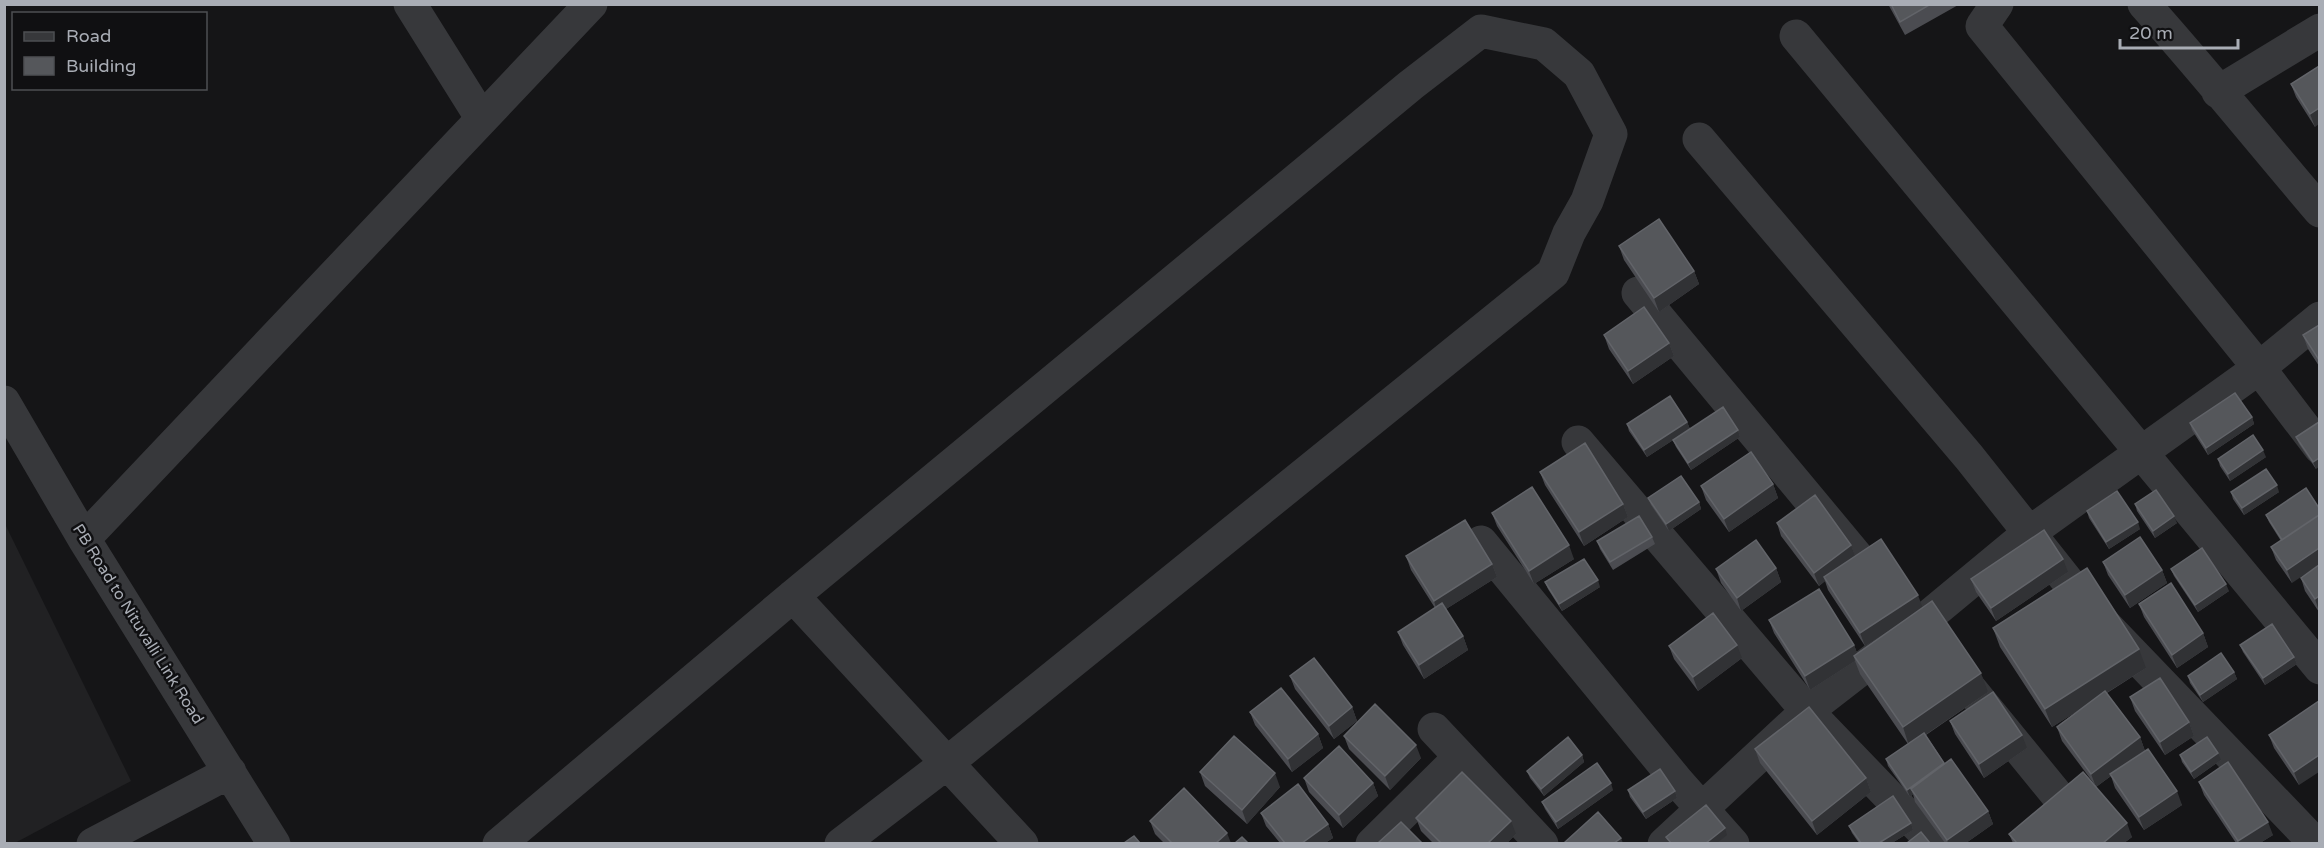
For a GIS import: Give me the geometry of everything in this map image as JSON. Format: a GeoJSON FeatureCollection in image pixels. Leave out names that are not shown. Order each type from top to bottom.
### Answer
{"type":"FeatureCollection","features":[{"type":"Feature","properties":{"kind":"street"},"geometry":{"type":"LineString","coordinates":[[410,4],[482,119]]}},
{"type":"Feature","properties":{"kind":"street"},"geometry":{"type":"LineString","coordinates":[[84,539],[591,4]]}},
{"type":"Feature","properties":{"kind":"street"},"geometry":{"type":"LineString","coordinates":[[1996,4],[1982,26],[2259,368],[2319,448]]}},
{"type":"Feature","properties":{"kind":"street"},"geometry":{"type":"LineString","coordinates":[[2144,4],[2199,66],[2218,92],[2319,211]]}},
{"type":"Feature","properties":{"kind":"street"},"geometry":{"type":"LineString","coordinates":[[2218,92],[2319,30]]}},
{"type":"Feature","properties":{"kind":"street"},"geometry":{"type":"LineString","coordinates":[[499,843],[793,596],[1410,85],[1481,31],[1544,44],[1580,74],[1611,134],[1587,201],[1569,233],[1552,273],[947,762],[840,843]]}},
{"type":"Feature","properties":{"kind":"street"},"geometry":{"type":"LineString","coordinates":[[1796,36],[2319,668]]}},
{"type":"Feature","properties":{"kind":"street"},"geometry":{"type":"LineString","coordinates":[[1699,139],[1969,457],[2088,607],[2314,840]]}},
{"type":"Feature","properties":{"kind":"street"},"geometry":{"type":"LineString","coordinates":[[1638,293],[1893,599],[1918,625],[2097,843]]}},
{"type":"Feature","properties":{"kind":"street"},"geometry":{"type":"LineString","coordinates":[[1664,843],[1807,711],[1918,625],[2029,533],[2259,368],[2319,318]]}},
{"type":"Feature","properties":{"kind":"street","name":"PB Road to Nituvalli Link Road"},"geometry":{"type":"LineString","coordinates":[[4,402],[84,539],[274,843]]}},
{"type":"Feature","properties":{"kind":"street"},"geometry":{"type":"LineString","coordinates":[[1578,442],[1807,711],[1935,843]]}},
{"type":"Feature","properties":{"kind":"street"},"geometry":{"type":"LineString","coordinates":[[1480,542],[1678,782],[1733,843]]}},
{"type":"Feature","properties":{"kind":"street"},"geometry":{"type":"LineString","coordinates":[[793,596],[1022,843]]}},
{"type":"Feature","properties":{"kind":"street"},"geometry":{"type":"LineString","coordinates":[[1434,729],[1542,843]]}},
{"type":"Feature","properties":{"kind":"street"},"geometry":{"type":"LineString","coordinates":[[1372,843],[1460,757]]}},
{"type":"Feature","properties":{"kind":"street"},"geometry":{"type":"LineString","coordinates":[[93,843],[230,772]]}},
{"type":"Feature","properties":{"kind":"shaded area"},"geometry":{"type":"Polygon","coordinates":[[[4,522],[131,781],[13,844],[4,843],[4,522]]]}},
{"type":"Feature","properties":{"kind":"building"},"geometry":{"type":"Polygon","coordinates":[[[1891,4],[1931,4],[1900,22],[1891,4]]]}},
{"type":"Feature","properties":{"kind":"building"},"geometry":{"type":"Polygon","coordinates":[[[2319,66],[2319,108],[2310,114],[2291,84],[2319,66]]]}},
{"type":"Feature","properties":{"kind":"building"},"geometry":{"type":"Polygon","coordinates":[[[1659,219],[1694,271],[1654,298],[1619,246],[1659,219]]]}},
{"type":"Feature","properties":{"kind":"building"},"geometry":{"type":"Polygon","coordinates":[[[1644,307],[1669,343],[1628,371],[1604,335],[1644,307]]]}},
{"type":"Feature","properties":{"kind":"building"},"geometry":{"type":"Polygon","coordinates":[[[2319,325],[2319,360],[2303,335],[2319,325]]]}},
{"type":"Feature","properties":{"kind":"building"},"geometry":{"type":"Polygon","coordinates":[[[2235,393],[2252,417],[2206,448],[2190,423],[2235,393]]]}},
{"type":"Feature","properties":{"kind":"building"},"geometry":{"type":"Polygon","coordinates":[[[1670,396],[1687,422],[1644,450],[1627,424],[1670,396]]]}},
{"type":"Feature","properties":{"kind":"building"},"geometry":{"type":"Polygon","coordinates":[[[1723,407],[1738,430],[1688,463],[1673,440],[1723,407]]]}},
{"type":"Feature","properties":{"kind":"building"},"geometry":{"type":"Polygon","coordinates":[[[2319,422],[2319,458],[2313,462],[2296,437],[2319,422]]]}},
{"type":"Feature","properties":{"kind":"building"},"geometry":{"type":"Polygon","coordinates":[[[2253,435],[2263,450],[2228,474],[2218,459],[2253,435]]]}},
{"type":"Feature","properties":{"kind":"building"},"geometry":{"type":"Polygon","coordinates":[[[1585,443],[1623,504],[1579,532],[1540,472],[1585,443]]]}},
{"type":"Feature","properties":{"kind":"building"},"geometry":{"type":"Polygon","coordinates":[[[1751,452],[1773,484],[1724,519],[1701,486],[1751,452]]]}},
{"type":"Feature","properties":{"kind":"building"},"geometry":{"type":"Polygon","coordinates":[[[2266,469],[2277,485],[2242,508],[2231,492],[2266,469]]]}},
{"type":"Feature","properties":{"kind":"building"},"geometry":{"type":"Polygon","coordinates":[[[1681,476],[1699,502],[1666,524],[1648,498],[1681,476]]]}},
{"type":"Feature","properties":{"kind":"building"},"geometry":{"type":"Polygon","coordinates":[[[1532,487],[1569,545],[1529,571],[1492,513],[1532,487]]]}},
{"type":"Feature","properties":{"kind":"building"},"geometry":{"type":"Polygon","coordinates":[[[2306,488],[2319,508],[2319,515],[2282,540],[2266,515],[2306,488]]]}},
{"type":"Feature","properties":{"kind":"building"},"geometry":{"type":"Polygon","coordinates":[[[2156,490],[2174,516],[2153,531],[2135,504],[2156,490]]]}},
{"type":"Feature","properties":{"kind":"building"},"geometry":{"type":"Polygon","coordinates":[[[2117,491],[2138,522],[2106,542],[2087,511],[2117,491]]]}},
{"type":"Feature","properties":{"kind":"building"},"geometry":{"type":"Polygon","coordinates":[[[1815,495],[1851,545],[1814,573],[1777,523],[1815,495]]]}},
{"type":"Feature","properties":{"kind":"building"},"geometry":{"type":"Polygon","coordinates":[[[2319,515],[2319,548],[2287,570],[2271,547],[2319,515]]]}},
{"type":"Feature","properties":{"kind":"building"},"geometry":{"type":"Polygon","coordinates":[[[1639,516],[1652,537],[1610,562],[1597,541],[1639,516]]]}},
{"type":"Feature","properties":{"kind":"building"},"geometry":{"type":"Polygon","coordinates":[[[1465,520],[1492,564],[1434,601],[1406,556],[1465,520]]]}},
{"type":"Feature","properties":{"kind":"building"},"geometry":{"type":"Polygon","coordinates":[[[2044,530],[2063,559],[1991,608],[1971,579],[2044,530]]]}},
{"type":"Feature","properties":{"kind":"building"},"geometry":{"type":"Polygon","coordinates":[[[2140,537],[2162,570],[2125,595],[2103,562],[2140,537]]]}},
{"type":"Feature","properties":{"kind":"building"},"geometry":{"type":"Polygon","coordinates":[[[1881,539],[1918,595],[1860,633],[1824,577],[1881,539]]]}},
{"type":"Feature","properties":{"kind":"building"},"geometry":{"type":"Polygon","coordinates":[[[1756,540],[1776,568],[1737,598],[1716,569],[1756,540]]]}},
{"type":"Feature","properties":{"kind":"building"},"geometry":{"type":"Polygon","coordinates":[[[2202,548],[2226,584],[2195,605],[2171,569],[2202,548]]]}},
{"type":"Feature","properties":{"kind":"building"},"geometry":{"type":"Polygon","coordinates":[[[1584,559],[1598,580],[1559,604],[1545,582],[1584,559]]]}},
{"type":"Feature","properties":{"kind":"building"},"geometry":{"type":"Polygon","coordinates":[[[2319,565],[2319,596],[2315,599],[2301,578],[2319,565]]]}},
{"type":"Feature","properties":{"kind":"building"},"geometry":{"type":"Polygon","coordinates":[[[2087,568],[2139,649],[2045,709],[1993,628],[2087,568]]]}},
{"type":"Feature","properties":{"kind":"building"},"geometry":{"type":"Polygon","coordinates":[[[2171,583],[2203,633],[2172,655],[2139,604],[2171,583]]]}},
{"type":"Feature","properties":{"kind":"building"},"geometry":{"type":"Polygon","coordinates":[[[1819,589],[1854,645],[1805,676],[1769,620],[1819,589]]]}},
{"type":"Feature","properties":{"kind":"building"},"geometry":{"type":"Polygon","coordinates":[[[1932,601],[1981,673],[1903,727],[1854,656],[1932,601]]]}},
{"type":"Feature","properties":{"kind":"building"},"geometry":{"type":"Polygon","coordinates":[[[1442,603],[1463,636],[1419,665],[1398,632],[1442,603]]]}},
{"type":"Feature","properties":{"kind":"building"},"geometry":{"type":"Polygon","coordinates":[[[1713,613],[1737,645],[1693,677],[1669,646],[1713,613]]]}},
{"type":"Feature","properties":{"kind":"building"},"geometry":{"type":"Polygon","coordinates":[[[2272,624],[2294,657],[2263,678],[2240,645],[2272,624]]]}},
{"type":"Feature","properties":{"kind":"building"},"geometry":{"type":"Polygon","coordinates":[[[2221,653],[2234,672],[2200,695],[2188,676],[2221,653]]]}},
{"type":"Feature","properties":{"kind":"building"},"geometry":{"type":"Polygon","coordinates":[[[1314,658],[1352,707],[1329,726],[1290,676],[1314,658]]]}},
{"type":"Feature","properties":{"kind":"building"},"geometry":{"type":"Polygon","coordinates":[[[2160,678],[2189,722],[2160,742],[2130,697],[2160,678]]]}},
{"type":"Feature","properties":{"kind":"building"},"geometry":{"type":"Polygon","coordinates":[[[1281,688],[1318,734],[1288,759],[1250,712],[1281,688]]]}},
{"type":"Feature","properties":{"kind":"building"},"geometry":{"type":"Polygon","coordinates":[[[2105,691],[2140,737],[2091,774],[2057,727],[2105,691]]]}},
{"type":"Feature","properties":{"kind":"building"},"geometry":{"type":"Polygon","coordinates":[[[1993,692],[2022,735],[1979,764],[1950,721],[1993,692]]]}},
{"type":"Feature","properties":{"kind":"building"},"geometry":{"type":"Polygon","coordinates":[[[2319,701],[2319,755],[2294,772],[2269,735],[2319,701]]]}},
{"type":"Feature","properties":{"kind":"building"},"geometry":{"type":"Polygon","coordinates":[[[1375,704],[1416,745],[1385,776],[1344,736],[1375,704]]]}},
{"type":"Feature","properties":{"kind":"building"},"geometry":{"type":"Polygon","coordinates":[[[1809,707],[1866,778],[1812,821],[1755,749],[1809,707]]]}},
{"type":"Feature","properties":{"kind":"building"},"geometry":{"type":"Polygon","coordinates":[[[1924,733],[1944,763],[1907,790],[1886,759],[1924,733]]]}},
{"type":"Feature","properties":{"kind":"building"},"geometry":{"type":"Polygon","coordinates":[[[1234,736],[1275,773],[1242,810],[1200,772],[1234,736]]]}},
{"type":"Feature","properties":{"kind":"building"},"geometry":{"type":"Polygon","coordinates":[[[1568,737],[1582,755],[1541,789],[1527,771],[1568,737]]]}},
{"type":"Feature","properties":{"kind":"building"},"geometry":{"type":"Polygon","coordinates":[[[2207,737],[2218,753],[2191,772],[2180,755],[2207,737]]]}},
{"type":"Feature","properties":{"kind":"building"},"geometry":{"type":"Polygon","coordinates":[[[1339,746],[1373,783],[1339,815],[1304,778],[1339,746]]]}},
{"type":"Feature","properties":{"kind":"building"},"geometry":{"type":"Polygon","coordinates":[[[2148,749],[2177,791],[2139,817],[2110,774],[2148,749]]]}},
{"type":"Feature","properties":{"kind":"building"},"geometry":{"type":"Polygon","coordinates":[[[1951,759],[1988,811],[1947,840],[1911,789],[1951,759]]]}},
{"type":"Feature","properties":{"kind":"building"},"geometry":{"type":"Polygon","coordinates":[[[2228,762],[2268,822],[2238,841],[2199,782],[2228,762]]]}},
{"type":"Feature","properties":{"kind":"building"},"geometry":{"type":"Polygon","coordinates":[[[1597,763],[1611,783],[1556,822],[1542,802],[1597,763]]]}},
{"type":"Feature","properties":{"kind":"building"},"geometry":{"type":"Polygon","coordinates":[[[1660,769],[1675,791],[1643,812],[1628,790],[1660,769]]]}},
{"type":"Feature","properties":{"kind":"building"},"geometry":{"type":"Polygon","coordinates":[[[1462,772],[1511,821],[1488,843],[1441,843],[1416,818],[1462,772]]]}},
{"type":"Feature","properties":{"kind":"building"},"geometry":{"type":"Polygon","coordinates":[[[2083,772],[2127,823],[2103,843],[2017,843],[2009,834],[2083,772]]]}},
{"type":"Feature","properties":{"kind":"building"},"geometry":{"type":"Polygon","coordinates":[[[1298,784],[1328,824],[1302,843],[1285,843],[1261,813],[1298,784]]]}},
{"type":"Feature","properties":{"kind":"building"},"geometry":{"type":"Polygon","coordinates":[[[1184,788],[1227,833],[1216,843],[1172,843],[1150,821],[1184,788]]]}},
{"type":"Feature","properties":{"kind":"building"},"geometry":{"type":"Polygon","coordinates":[[[1893,796],[1911,823],[1879,843],[1861,843],[1849,826],[1893,796]]]}},
{"type":"Feature","properties":{"kind":"building"},"geometry":{"type":"Polygon","coordinates":[[[1706,805],[1725,828],[1706,843],[1671,843],[1666,837],[1706,805]]]}},
{"type":"Feature","properties":{"kind":"building"},"geometry":{"type":"Polygon","coordinates":[[[1598,812],[1621,838],[1614,843],[1564,843],[1598,812]]]}},
{"type":"Feature","properties":{"kind":"building"},"geometry":{"type":"Polygon","coordinates":[[[1401,822],[1422,843],[1378,843],[1401,822]]]}},
{"type":"Feature","properties":{"kind":"building"},"geometry":{"type":"Polygon","coordinates":[[[1921,832],[1930,843],[1907,843],[1921,832]]]}},
{"type":"Feature","properties":{"kind":"building"},"geometry":{"type":"Polygon","coordinates":[[[1134,836],[1140,843],[1124,843],[1134,836]]]}},
{"type":"Feature","properties":{"kind":"building"},"geometry":{"type":"Polygon","coordinates":[[[1242,837],[1248,843],[1235,843],[1242,837]]]}}]}
